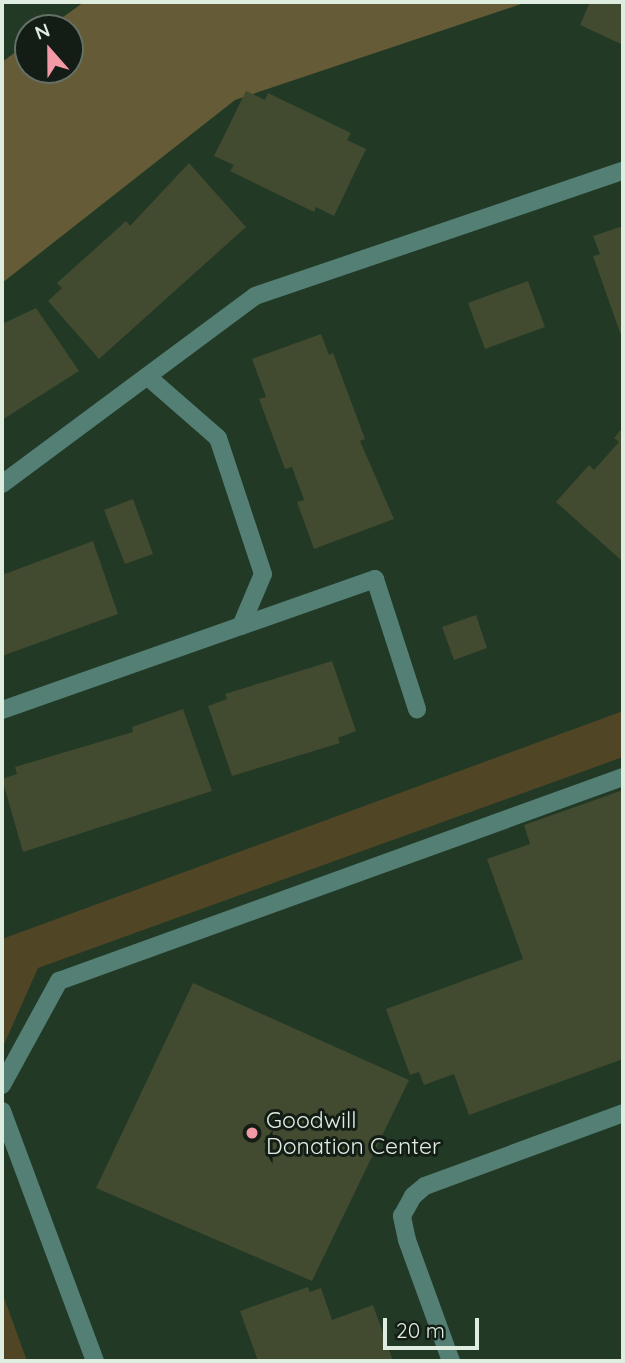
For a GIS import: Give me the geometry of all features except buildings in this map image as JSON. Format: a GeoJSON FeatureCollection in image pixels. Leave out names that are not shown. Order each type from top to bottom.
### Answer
{"type":"FeatureCollection","features":[{"type":"Feature","properties":{"kind":"lane"},"geometry":{"type":"LineString","coordinates":[[2,484],[255,296],[623,171]]}},
{"type":"Feature","properties":{"kind":"lane"},"geometry":{"type":"LineString","coordinates":[[147,376],[218,438],[262,574],[241,626]]}},
{"type":"Feature","properties":{"kind":"lane"},"geometry":{"type":"LineString","coordinates":[[2,710],[375,579],[417,709]]}},
{"type":"Feature","properties":{"kind":"lane"},"geometry":{"type":"LineString","coordinates":[[2,1085],[60,981],[623,777]]}},
{"type":"Feature","properties":{"kind":"lane"},"geometry":{"type":"LineString","coordinates":[[2,1111],[95,1361]]}},
{"type":"Feature","properties":{"kind":"lane"},"geometry":{"type":"LineString","coordinates":[[451,1361],[407,1240],[402,1216],[413,1196],[436,1182],[623,1113]]}},
{"type":"Feature","properties":{"kind":"shaded area"},"geometry":{"type":"Polygon","coordinates":[[[84,2],[527,2],[235,100],[2,283],[2,62],[14,53],[14,84],[84,84],[84,14],[67,14],[84,2]]]}},
{"type":"Feature","properties":{"kind":"shaded area"},"geometry":{"type":"Polygon","coordinates":[[[623,711],[623,757],[38,968],[2,1049],[2,939],[623,711]]]}},
{"type":"Feature","properties":{"kind":"shaded area"},"geometry":{"type":"Polygon","coordinates":[[[2,1292],[27,1361],[2,1361],[2,1292]]]}},
{"type":"Feature","properties":{"kind":"place","name":"Goodwill Donation Center"},"geometry":{"type":"Point","coordinates":[252,1133]}}]}
